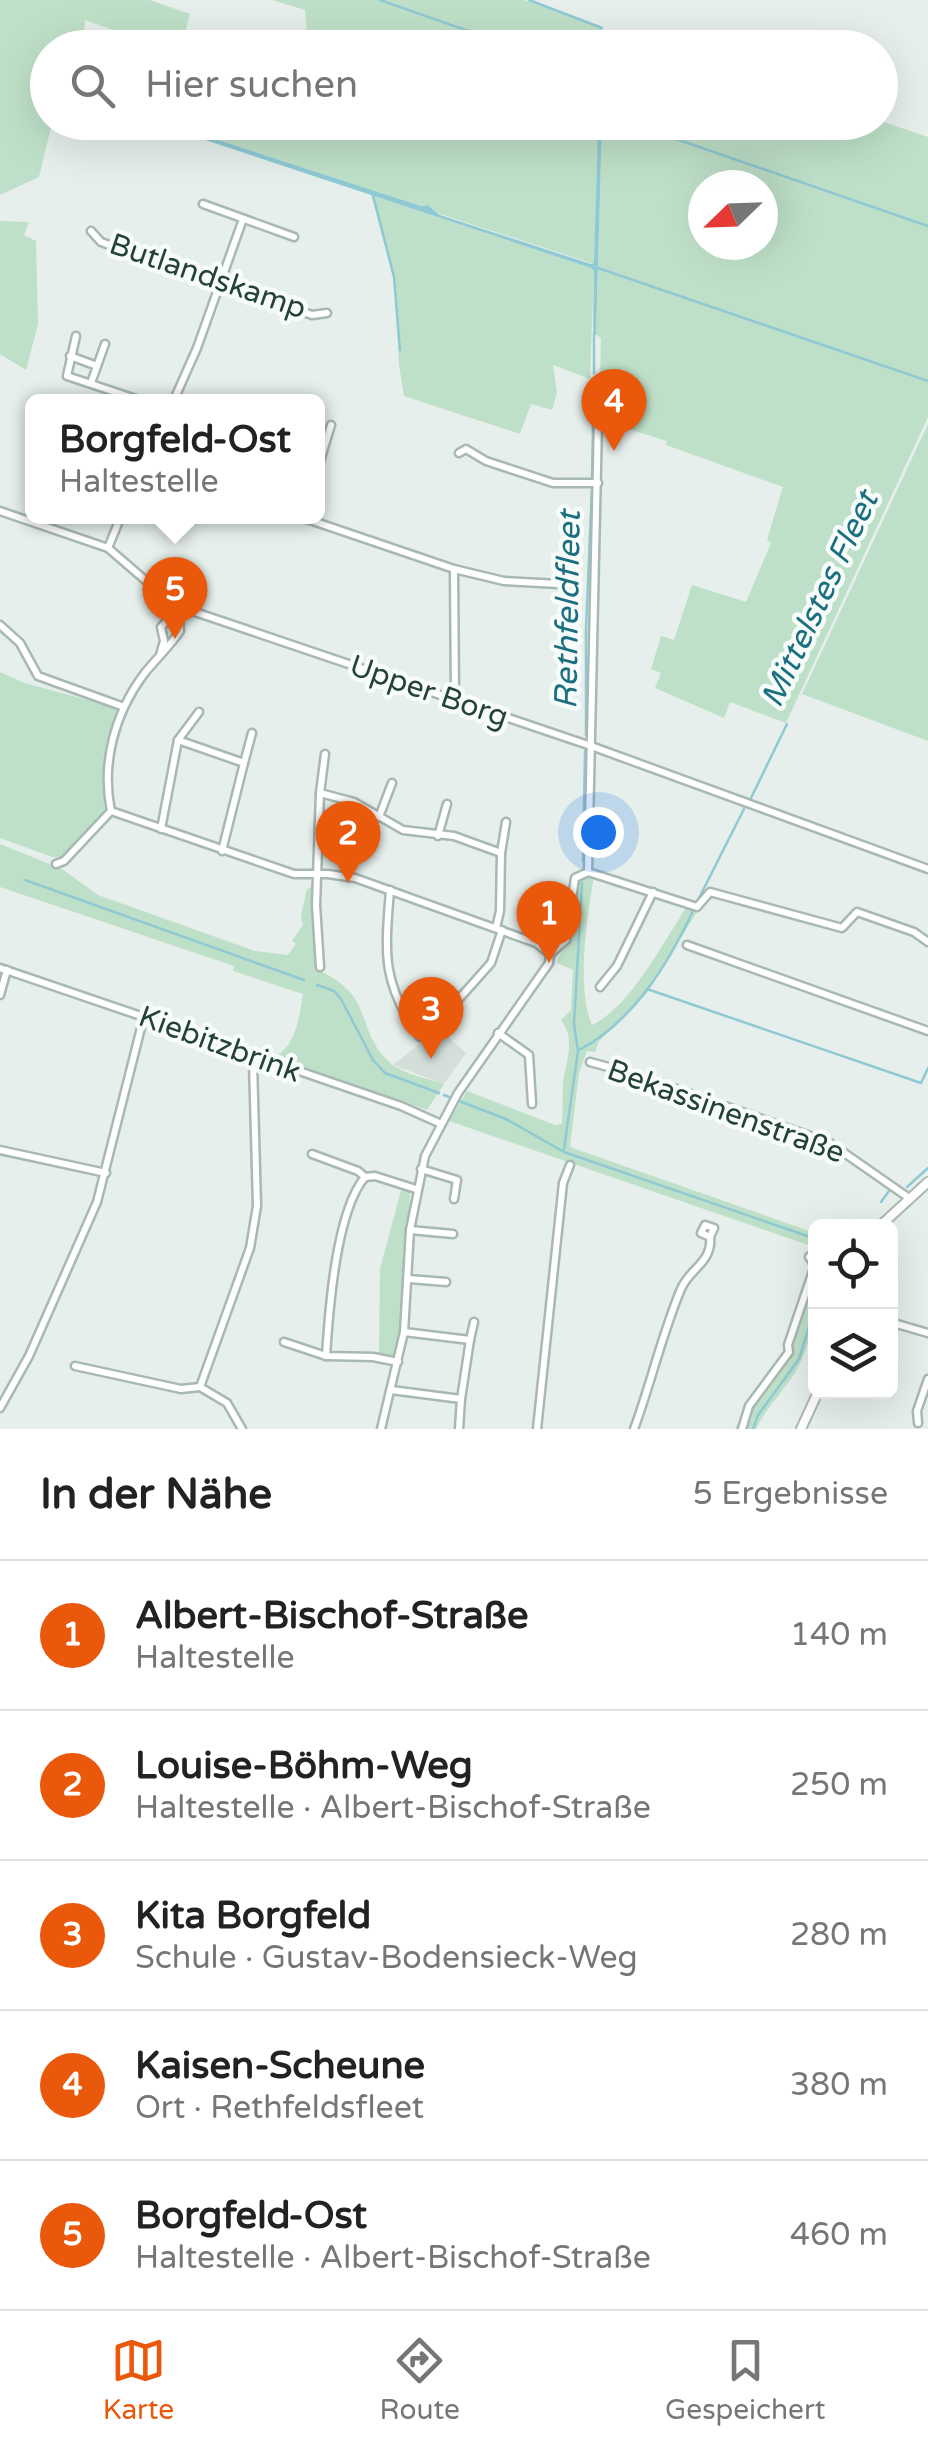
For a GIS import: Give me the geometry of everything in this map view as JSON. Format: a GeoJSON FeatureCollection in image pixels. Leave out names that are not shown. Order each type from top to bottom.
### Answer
{"type":"FeatureCollection","features":[{"type":"Feature","properties":{"kind":"street"},"geometry":{"type":"LineString","coordinates":[[202,204],[294,237]]}},
{"type":"Feature","properties":{"kind":"street"},"geometry":{"type":"LineString","coordinates":[[177,394],[243,219]]}},
{"type":"Feature","properties":{"kind":"street","name":"Butlandskamp"},"geometry":{"type":"LineString","coordinates":[[91,231],[102,242],[312,314],[327,313]]}},
{"type":"Feature","properties":{"kind":"street"},"geometry":{"type":"LineString","coordinates":[[76,336],[68,376],[122,394]]}},
{"type":"Feature","properties":{"kind":"street"},"geometry":{"type":"LineString","coordinates":[[91,383],[105,344]]}},
{"type":"Feature","properties":{"kind":"street"},"geometry":{"type":"LineString","coordinates":[[70,356],[97,366]]}},
{"type":"Feature","properties":{"kind":"street"},"geometry":{"type":"LineString","coordinates":[[588,872],[598,421]]}},
{"type":"Feature","properties":{"kind":"street"},"geometry":{"type":"LineString","coordinates":[[325,445],[331,425]]}},
{"type":"Feature","properties":{"kind":"street"},"geometry":{"type":"LineString","coordinates":[[460,453],[466,450],[486,461],[553,483],[598,483]]}},
{"type":"Feature","properties":{"kind":"street","name":"Upper Borg"},"geometry":{"type":"LineString","coordinates":[[0,511],[25,520]]}},
{"type":"Feature","properties":{"kind":"street","name":"Upper Borg"},"geometry":{"type":"LineString","coordinates":[[38,524],[108,548],[186,610],[592,746],[928,869]]}},
{"type":"Feature","properties":{"kind":"street"},"geometry":{"type":"LineString","coordinates":[[108,548],[118,524]]}},
{"type":"Feature","properties":{"kind":"street"},"geometry":{"type":"LineString","coordinates":[[321,524],[454,569],[504,581],[577,585]]}},
{"type":"Feature","properties":{"kind":"street"},"geometry":{"type":"LineString","coordinates":[[454,569],[454,699]]}},
{"type":"Feature","properties":{"kind":"street"},"geometry":{"type":"LineString","coordinates":[[111,811],[110,750],[124,707],[180,631],[179,619],[186,610]]}},
{"type":"Feature","properties":{"kind":"street"},"geometry":{"type":"LineString","coordinates":[[160,656],[163,623],[172,616],[179,619]]}},
{"type":"Feature","properties":{"kind":"street"},"geometry":{"type":"LineString","coordinates":[[0,624],[20,644],[38,676],[124,707]]}},
{"type":"Feature","properties":{"kind":"street"},"geometry":{"type":"LineString","coordinates":[[162,829],[178,740],[199,712]]}},
{"type":"Feature","properties":{"kind":"street"},"geometry":{"type":"LineString","coordinates":[[222,850],[252,734]]}},
{"type":"Feature","properties":{"kind":"street"},"geometry":{"type":"LineString","coordinates":[[178,740],[244,762]]}},
{"type":"Feature","properties":{"kind":"street"},"geometry":{"type":"LineString","coordinates":[[320,967],[317,875],[320,793],[326,754]]}},
{"type":"Feature","properties":{"kind":"street"},"geometry":{"type":"LineString","coordinates":[[380,817],[392,783]]}},
{"type":"Feature","properties":{"kind":"street"},"geometry":{"type":"LineString","coordinates":[[320,793],[354,802],[403,830],[454,836],[502,852]]}},
{"type":"Feature","properties":{"kind":"street"},"geometry":{"type":"LineString","coordinates":[[438,836],[448,804]]}},
{"type":"Feature","properties":{"kind":"street"},"geometry":{"type":"LineString","coordinates":[[111,811],[294,874],[339,875],[390,890],[499,929],[548,952]]}},
{"type":"Feature","properties":{"kind":"street"},"geometry":{"type":"LineString","coordinates":[[56,864],[64,861],[111,811]]}},
{"type":"Feature","properties":{"kind":"street"},"geometry":{"type":"LineString","coordinates":[[390,890],[386,966],[399,1002],[420,1038],[440,1024],[450,1012],[451,1002],[458,1000],[491,963],[499,929],[506,822]]}},
{"type":"Feature","properties":{"kind":"street"},"geometry":{"type":"LineString","coordinates":[[548,952],[566,940],[575,878],[588,872],[697,907],[710,892],[842,928],[857,912],[914,932],[928,942]]}},
{"type":"Feature","properties":{"kind":"street"},"geometry":{"type":"LineString","coordinates":[[600,987],[616,966],[652,892]]}},
{"type":"Feature","properties":{"kind":"street"},"geometry":{"type":"LineString","coordinates":[[687,945],[928,1031]]}},
{"type":"Feature","properties":{"kind":"street"},"geometry":{"type":"LineString","coordinates":[[381,1429],[404,1332],[410,1230],[421,1169],[439,1124],[549,962],[548,952]]}},
{"type":"Feature","properties":{"kind":"street"},"geometry":{"type":"LineString","coordinates":[[0,996],[3,969]]}},
{"type":"Feature","properties":{"kind":"street","name":"Kiebitzbrink"},"geometry":{"type":"LineString","coordinates":[[3,969],[245,1052],[253,1062],[270,1061],[401,1106],[439,1124]]}},
{"type":"Feature","properties":{"kind":"street"},"geometry":{"type":"LineString","coordinates":[[0,1408],[36,1340],[97,1202],[144,1016]]}},
{"type":"Feature","properties":{"kind":"street"},"geometry":{"type":"LineString","coordinates":[[498,1033],[529,1055],[532,1104]]}},
{"type":"Feature","properties":{"kind":"street"},"geometry":{"type":"LineString","coordinates":[[200,1387],[250,1248],[257,1206],[253,1062]]}},
{"type":"Feature","properties":{"kind":"street","name":"Bekassinenstraße"},"geometry":{"type":"LineString","coordinates":[[590,1062],[670,1086],[830,1144],[909,1198]]}},
{"type":"Feature","properties":{"kind":"street"},"geometry":{"type":"LineString","coordinates":[[0,1150],[106,1173]]}},
{"type":"Feature","properties":{"kind":"street"},"geometry":{"type":"LineString","coordinates":[[312,1154],[366,1177]]}},
{"type":"Feature","properties":{"kind":"street"},"geometry":{"type":"LineString","coordinates":[[538,1429],[563,1183],[570,1165]]}},
{"type":"Feature","properties":{"kind":"street"},"geometry":{"type":"LineString","coordinates":[[421,1169],[457,1180],[454,1199]]}},
{"type":"Feature","properties":{"kind":"street"},"geometry":{"type":"LineString","coordinates":[[326,1356],[332,1285],[358,1185],[366,1177],[375,1176],[416,1189]]}},
{"type":"Feature","properties":{"kind":"street"},"geometry":{"type":"LineString","coordinates":[[887,1219],[928,1182]]}},
{"type":"Feature","properties":{"kind":"street"},"geometry":{"type":"LineString","coordinates":[[410,1230],[452,1234]]}},
{"type":"Feature","properties":{"kind":"street"},"geometry":{"type":"LineString","coordinates":[[634,1429],[682,1284],[705,1260],[710,1237]]}},
{"type":"Feature","properties":{"kind":"street"},"geometry":{"type":"LineString","coordinates":[[409,1279],[446,1282]]}},
{"type":"Feature","properties":{"kind":"street"},"geometry":{"type":"LineString","coordinates":[[742,1429],[749,1406],[789,1352],[788,1344],[808,1285]]}},
{"type":"Feature","properties":{"kind":"street"},"geometry":{"type":"LineString","coordinates":[[459,1429],[474,1322]]}},
{"type":"Feature","properties":{"kind":"street"},"geometry":{"type":"LineString","coordinates":[[898,1324],[928,1333]]}},
{"type":"Feature","properties":{"kind":"street"},"geometry":{"type":"LineString","coordinates":[[404,1332],[470,1340]]}},
{"type":"Feature","properties":{"kind":"street"},"geometry":{"type":"LineString","coordinates":[[284,1342],[326,1356],[398,1362]]}},
{"type":"Feature","properties":{"kind":"street"},"geometry":{"type":"LineString","coordinates":[[75,1366],[182,1389],[200,1387],[228,1403],[242,1429]]}},
{"type":"Feature","properties":{"kind":"street"},"geometry":{"type":"LineString","coordinates":[[918,1424],[917,1411],[928,1379]]}},
{"type":"Feature","properties":{"kind":"street"},"geometry":{"type":"LineString","coordinates":[[391,1390],[461,1398]]}},
{"type":"Feature","properties":{"kind":"street"},"geometry":{"type":"LineString","coordinates":[[801,1429],[815,1399]]}},
{"type":"Feature","properties":{"kind":"shaded area"},"geometry":{"type":"Polygon","coordinates":[[[438,1029],[466,1053],[444,1084],[393,1065],[438,1029]]]}},
{"type":"Feature","properties":{"kind":"green space"},"geometry":{"type":"Polygon","coordinates":[[[0,0],[150,0],[190,14],[186,30],[113,30],[85,20],[84,30],[30,30],[30,140],[48,140],[39,177],[0,195],[0,0]]]}},
{"type":"Feature","properties":{"kind":"green space"},"geometry":{"type":"Polygon","coordinates":[[[272,0],[524,0],[602,30],[307,30],[305,10],[272,0]]]}},
{"type":"Feature","properties":{"kind":"green space"},"geometry":{"type":"Polygon","coordinates":[[[898,127],[928,137],[928,417],[786,723],[730,702],[724,718],[655,688],[661,673],[651,669],[661,636],[674,640],[692,585],[746,602],[771,543],[767,540],[783,487],[666,445],[667,441],[599,420],[601,338],[596,335],[602,140],[898,140],[898,127]]]}},
{"type":"Feature","properties":{"kind":"green space"},"geometry":{"type":"Polygon","coordinates":[[[218,140],[598,140],[594,264],[440,214],[428,205],[421,206],[218,140]]]}},
{"type":"Feature","properties":{"kind":"green space"},"geometry":{"type":"Polygon","coordinates":[[[371,195],[591,268],[594,271],[590,379],[553,365],[557,393],[552,410],[531,404],[520,434],[404,396],[394,278],[371,195]]]}},
{"type":"Feature","properties":{"kind":"green space"},"geometry":{"type":"Polygon","coordinates":[[[0,221],[29,222],[24,235],[36,241],[38,324],[26,370],[0,354],[0,221]]]}},
{"type":"Feature","properties":{"kind":"green space"},"geometry":{"type":"Polygon","coordinates":[[[928,424],[928,741],[802,694],[928,424]]]}},
{"type":"Feature","properties":{"kind":"green space"},"geometry":{"type":"Polygon","coordinates":[[[0,672],[25,683],[117,708],[104,758],[105,813],[63,857],[52,857],[0,838],[0,672]]]}},
{"type":"Feature","properties":{"kind":"green space"},"geometry":{"type":"Polygon","coordinates":[[[0,844],[62,869],[98,895],[255,951],[288,955],[303,925],[301,915],[307,889],[315,886],[318,970],[336,980],[357,1001],[370,1035],[392,1065],[444,1084],[427,1110],[275,1057],[292,1037],[303,994],[233,971],[234,966],[0,887],[0,844]]]}},
{"type":"Feature","properties":{"kind":"green space"},"geometry":{"type":"Polygon","coordinates":[[[585,874],[594,876],[584,972],[592,1025],[632,990],[686,908],[697,912],[646,994],[599,1041],[595,1052],[587,1051],[579,1073],[570,1147],[808,1231],[808,1245],[449,1121],[467,1091],[555,1125],[562,1124],[569,1042],[561,1020],[571,1010],[573,970],[557,963],[571,936],[580,880],[585,874]]]}},
{"type":"Feature","properties":{"kind":"green space"},"geometry":{"type":"Polygon","coordinates":[[[402,1187],[410,1191],[401,1332],[396,1355],[379,1356],[380,1269],[402,1187]]]}},
{"type":"Feature","properties":{"kind":"green space"},"geometry":{"type":"Polygon","coordinates":[[[808,1274],[808,1342],[804,1355],[756,1429],[735,1429],[753,1395],[785,1353],[808,1274]]]}},
{"type":"Feature","properties":{"kind":"water"},"geometry":{"type":"Polygon","coordinates":[[[205,140],[218,140],[421,206],[428,205],[440,215],[591,264],[598,140],[602,140],[596,335],[591,268],[205,140]]]}},
{"type":"Feature","properties":{"kind":"waterway"},"geometry":{"type":"LineString","coordinates":[[380,0],[466,30]]}},
{"type":"Feature","properties":{"kind":"waterway"},"geometry":{"type":"LineString","coordinates":[[529,0],[602,28]]}},
{"type":"Feature","properties":{"kind":"waterway"},"geometry":{"type":"LineString","coordinates":[[679,140],[928,226]]}},
{"type":"Feature","properties":{"kind":"waterway"},"geometry":{"type":"LineString","coordinates":[[373,195],[394,277],[400,350]]}},
{"type":"Feature","properties":{"kind":"waterway"},"geometry":{"type":"LineString","coordinates":[[598,268],[928,381]]}},
{"type":"Feature","properties":{"kind":"waterway","name":"Rethfeldfleet"},"geometry":{"type":"LineString","coordinates":[[594,334],[594,373]]}},
{"type":"Feature","properties":{"kind":"waterway","name":"Rethfeldfleet"},"geometry":{"type":"LineString","coordinates":[[592,478],[594,380]]}},
{"type":"Feature","properties":{"kind":"waterway","name":"Rethfeldfleet"},"geometry":{"type":"LineString","coordinates":[[586,735],[592,487]]}},
{"type":"Feature","properties":{"kind":"waterway","name":"Mittelstes Fleet"},"geometry":{"type":"LineString","coordinates":[[751,798],[787,724]]}},
{"type":"Feature","properties":{"kind":"waterway","name":"Rethfeldfleet"},"geometry":{"type":"LineString","coordinates":[[583,861],[585,751]]}},
{"type":"Feature","properties":{"kind":"waterway","name":"Mittelstes Fleet"},"geometry":{"type":"LineString","coordinates":[[699,898],[744,809]]}},
{"type":"Feature","properties":{"kind":"waterway"},"geometry":{"type":"LineString","coordinates":[[25,880],[304,980]]}},
{"type":"Feature","properties":{"kind":"waterway","name":"Rethfeldfleet"},"geometry":{"type":"LineString","coordinates":[[564,1149],[578,1051],[574,1024],[582,883]]}},
{"type":"Feature","properties":{"kind":"waterway","name":"Mittelstes Fleet"},"geometry":{"type":"LineString","coordinates":[[579,1050],[616,1024],[647,990],[693,911]]}},
{"type":"Feature","properties":{"kind":"waterway"},"geometry":{"type":"LineString","coordinates":[[317,985],[334,991],[341,999],[373,1060],[385,1073],[439,1093]]}},
{"type":"Feature","properties":{"kind":"waterway"},"geometry":{"type":"LineString","coordinates":[[647,989],[921,1083],[928,1068]]}},
{"type":"Feature","properties":{"kind":"waterway"},"geometry":{"type":"LineString","coordinates":[[444,1095],[449,1097]]}},
{"type":"Feature","properties":{"kind":"waterway"},"geometry":{"type":"LineString","coordinates":[[459,1101],[506,1119],[564,1152],[808,1236]]}},
{"type":"Feature","properties":{"kind":"waterway"},"geometry":{"type":"LineString","coordinates":[[907,1187],[928,1168]]}},
{"type":"Feature","properties":{"kind":"waterway"},"geometry":{"type":"LineString","coordinates":[[881,1202],[889,1191]]}},
{"type":"Feature","properties":{"kind":"waterway"},"geometry":{"type":"LineString","coordinates":[[753,1429],[758,1415],[799,1359],[815,1309]]}},
{"type":"Feature","properties":{"kind":"place","name":"Kaisen-Scheune"},"geometry":{"type":"Point","coordinates":[614,451]}},
{"type":"Feature","properties":{"kind":"place","name":"Borgfeld-Ost"},"geometry":{"type":"Point","coordinates":[175,639]}},
{"type":"Feature","properties":{"kind":"place","name":"Louise-Böhm-Weg"},"geometry":{"type":"Point","coordinates":[348,883]}},
{"type":"Feature","properties":{"kind":"place","name":"Albert-Bischof-Straße"},"geometry":{"type":"Point","coordinates":[549,963]}},
{"type":"Feature","properties":{"kind":"place","name":"Kita Borgfeld"},"geometry":{"type":"Point","coordinates":[431,1059]}}]}
